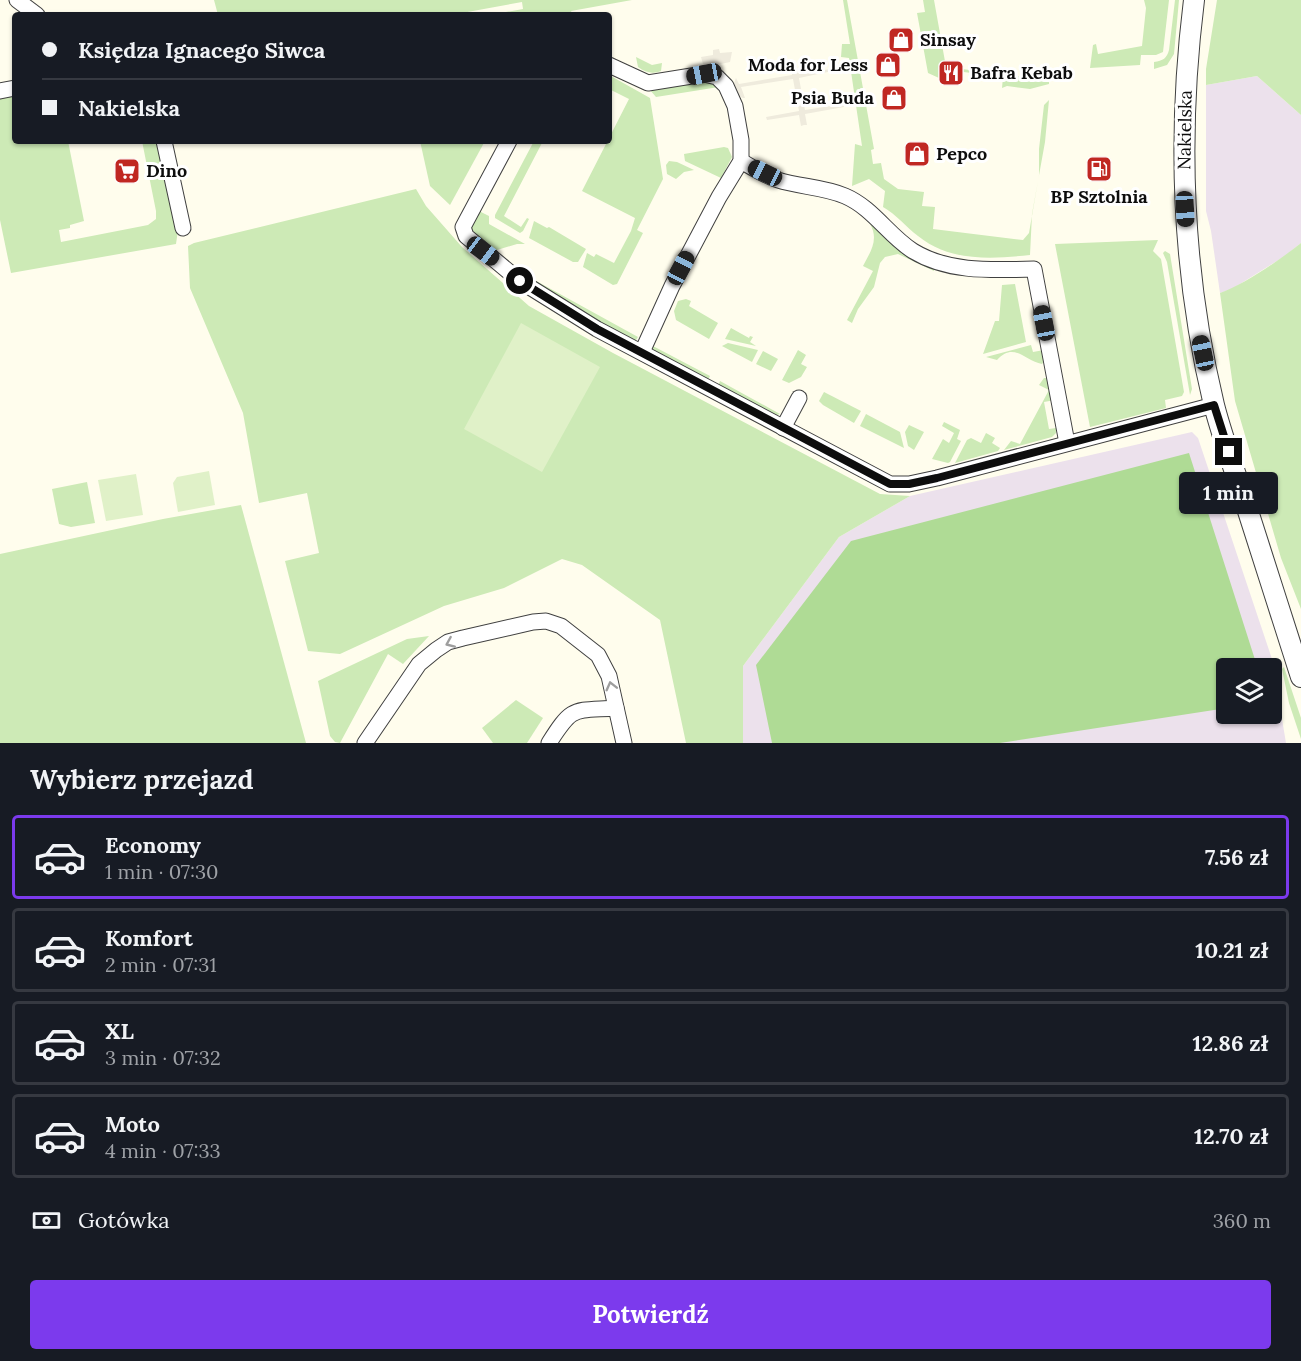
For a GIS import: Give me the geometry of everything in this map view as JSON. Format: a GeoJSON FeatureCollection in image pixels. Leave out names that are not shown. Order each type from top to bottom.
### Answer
{"type":"FeatureCollection","features":[{"type":"Feature","properties":{"kind":"street"},"geometry":{"type":"LineString","coordinates":[[17,0],[32,12]]}},
{"type":"Feature","properties":{"kind":"street","name":"Nakielska"},"geometry":{"type":"LineString","coordinates":[[1194,0],[1186,77],[1184,193],[1191,279],[1200,341],[1214,405],[1301,677]]}},
{"type":"Feature","properties":{"kind":"street"},"geometry":{"type":"LineString","coordinates":[[612,66],[648,83],[704,74],[717,77],[726,86],[735,106],[741,140],[741,161],[719,197],[672,286],[642,352]]}},
{"type":"Feature","properties":{"kind":"street"},"geometry":{"type":"LineString","coordinates":[[165,144],[183,228]]}},
{"type":"Feature","properties":{"kind":"street"},"geometry":{"type":"LineString","coordinates":[[507,144],[463,227],[466,236],[520,281],[597,329],[890,484],[909,484],[1214,405]]}},
{"type":"Feature","properties":{"kind":"street"},"geometry":{"type":"LineString","coordinates":[[741,161],[778,180],[809,185],[845,196],[870,210],[912,250],[935,261],[981,270],[1034,269],[1067,443]]}},
{"type":"Feature","properties":{"kind":"street"},"geometry":{"type":"LineString","coordinates":[[783,429],[799,398]]}},
{"type":"Feature","properties":{"kind":"street"},"geometry":{"type":"LineString","coordinates":[[365,743],[419,664],[436,650],[448,642],[463,638],[546,621],[561,626],[598,655],[609,676],[624,743]]}},
{"type":"Feature","properties":{"kind":"street"},"geometry":{"type":"LineString","coordinates":[[549,743],[564,719],[571,713],[579,710],[616,708]]}},
{"type":"Feature","properties":{"kind":"shaded area"},"geometry":{"type":"Polygon","coordinates":[[[719,49],[720,53],[732,52],[730,62],[707,67],[703,64],[701,57],[713,55],[713,50],[719,49]]]}},
{"type":"Feature","properties":{"kind":"shaded area"},"geometry":{"type":"Polygon","coordinates":[[[796,63],[799,74],[837,68],[837,70],[799,78],[801,89],[795,90],[793,79],[741,87],[745,98],[737,95],[733,86],[736,78],[739,84],[792,75],[791,64],[796,63]]]}},
{"type":"Feature","properties":{"kind":"shaded area"},"geometry":{"type":"Polygon","coordinates":[[[1257,76],[1301,115],[1301,243],[1285,256],[1232,289],[1220,293],[1206,211],[1206,85],[1257,76]]]}},
{"type":"Feature","properties":{"kind":"shaded area"},"geometry":{"type":"Polygon","coordinates":[[[797,100],[803,100],[805,110],[843,104],[844,107],[805,114],[807,125],[801,126],[799,115],[767,120],[766,117],[799,111],[797,100]]]}},
{"type":"Feature","properties":{"kind":"shaded area"},"geometry":{"type":"Polygon","coordinates":[[[1192,432],[1198,438],[1272,658],[1216,658],[1216,724],[1282,724],[1282,719],[1286,743],[743,743],[743,666],[839,537],[910,496],[1192,432]]]}},
{"type":"Feature","properties":{"kind":"green space"},"geometry":{"type":"Polygon","coordinates":[[[214,0],[632,0],[572,12],[506,12],[523,9],[522,2],[467,12],[217,12],[214,0]]]}},
{"type":"Feature","properties":{"kind":"green space"},"geometry":{"type":"Polygon","coordinates":[[[843,0],[847,0],[874,149],[871,150],[873,164],[881,163],[884,179],[898,189],[924,192],[922,206],[935,207],[933,229],[1023,240],[1029,233],[1032,216],[1030,255],[986,258],[944,250],[918,236],[883,207],[885,191],[869,179],[852,186],[855,144],[862,146],[849,58],[841,57],[842,44],[850,44],[843,0]]]}},
{"type":"Feature","properties":{"kind":"green space"},"geometry":{"type":"Polygon","coordinates":[[[923,0],[934,0],[946,67],[1049,80],[1049,84],[1030,89],[1007,86],[1002,88],[1003,77],[940,69],[939,78],[928,73],[917,13],[925,12],[923,0]]]}},
{"type":"Feature","properties":{"kind":"green space"},"geometry":{"type":"Polygon","coordinates":[[[1144,0],[1169,0],[1163,52],[1156,55],[1141,55],[1140,65],[1090,68],[1093,45],[1096,44],[1098,54],[1142,46],[1146,8],[1144,0]]]}},
{"type":"Feature","properties":{"kind":"green space"},"geometry":{"type":"Polygon","coordinates":[[[1175,0],[1179,0],[1174,54],[1167,65],[1154,69],[1154,62],[1164,59],[1169,50],[1175,0]]]}},
{"type":"Feature","properties":{"kind":"green space"},"geometry":{"type":"Polygon","coordinates":[[[1217,0],[1301,0],[1301,115],[1257,76],[1206,85],[1206,69],[1217,0]]]}},
{"type":"Feature","properties":{"kind":"green space"},"geometry":{"type":"Polygon","coordinates":[[[636,57],[652,65],[662,63],[661,71],[650,72],[641,69],[638,67],[636,57]]]}},
{"type":"Feature","properties":{"kind":"green space"},"geometry":{"type":"Polygon","coordinates":[[[612,77],[650,98],[663,179],[637,230],[643,233],[617,284],[613,285],[583,267],[587,253],[594,257],[596,254],[614,263],[631,231],[635,218],[582,191],[606,144],[612,144],[612,132],[629,99],[612,90],[612,77]]]}},
{"type":"Feature","properties":{"kind":"green space"},"geometry":{"type":"Polygon","coordinates":[[[705,79],[719,87],[656,97],[650,90],[705,79]]]}},
{"type":"Feature","properties":{"kind":"green space"},"geometry":{"type":"Polygon","coordinates":[[[12,96],[12,144],[69,144],[84,221],[70,225],[70,228],[59,230],[61,242],[148,225],[156,219],[143,144],[159,144],[178,230],[176,244],[11,273],[0,220],[0,98],[12,96]]]}},
{"type":"Feature","properties":{"kind":"green space"},"geometry":{"type":"Polygon","coordinates":[[[1049,100],[1039,175],[1039,149],[1044,105],[1049,100]]]}},
{"type":"Feature","properties":{"kind":"green space"},"geometry":{"type":"Polygon","coordinates":[[[421,144],[483,144],[450,205],[430,186],[421,144]]]}},
{"type":"Feature","properties":{"kind":"green space"},"geometry":{"type":"Polygon","coordinates":[[[532,144],[541,144],[504,216],[521,227],[527,218],[529,219],[523,231],[520,233],[495,218],[532,144]]]}},
{"type":"Feature","properties":{"kind":"green space"},"geometry":{"type":"Polygon","coordinates":[[[728,148],[732,157],[721,178],[685,161],[684,154],[728,148]]]}},
{"type":"Feature","properties":{"kind":"green space"},"geometry":{"type":"Polygon","coordinates":[[[669,161],[694,170],[684,172],[676,179],[667,174],[666,165],[669,161]]]}},
{"type":"Feature","properties":{"kind":"green space"},"geometry":{"type":"Polygon","coordinates":[[[416,189],[426,206],[462,247],[529,306],[880,494],[910,496],[839,537],[743,666],[743,743],[686,743],[660,620],[582,565],[562,559],[504,588],[444,606],[340,654],[308,651],[285,561],[319,553],[307,493],[259,503],[243,413],[190,288],[188,246],[416,189]]]}},
{"type":"Feature","properties":{"kind":"green space"},"geometry":{"type":"Polygon","coordinates":[[[477,210],[489,216],[489,224],[525,244],[497,250],[485,244],[471,229],[477,210]]]}},
{"type":"Feature","properties":{"kind":"green space"},"geometry":{"type":"Polygon","coordinates":[[[534,221],[549,227],[586,249],[578,262],[573,262],[529,238],[534,221]]]}},
{"type":"Feature","properties":{"kind":"green space"},"geometry":{"type":"Polygon","coordinates":[[[870,224],[908,255],[934,271],[898,254],[885,257],[880,263],[874,287],[858,309],[852,323],[847,320],[873,271],[863,266],[874,240],[870,224]]]}},
{"type":"Feature","properties":{"kind":"green space"},"geometry":{"type":"Polygon","coordinates":[[[1158,240],[1153,251],[1161,259],[1184,392],[1182,396],[1165,400],[1166,408],[1090,427],[1055,244],[1158,240]]]}},
{"type":"Feature","properties":{"kind":"green space"},"geometry":{"type":"Polygon","coordinates":[[[1301,243],[1301,609],[1281,558],[1235,401],[1220,293],[1251,278],[1301,243]]]}},
{"type":"Feature","properties":{"kind":"green space"},"geometry":{"type":"Polygon","coordinates":[[[1165,251],[1170,254],[1192,389],[1190,395],[1167,262],[1163,253],[1165,251]]]}},
{"type":"Feature","properties":{"kind":"green space"},"geometry":{"type":"Polygon","coordinates":[[[529,277],[638,337],[633,340],[544,290],[529,277]]]}},
{"type":"Feature","properties":{"kind":"green space"},"geometry":{"type":"Polygon","coordinates":[[[1015,284],[1026,342],[983,354],[995,321],[999,321],[1002,285],[1015,284]]]}},
{"type":"Feature","properties":{"kind":"green space"},"geometry":{"type":"Polygon","coordinates":[[[686,299],[691,301],[689,306],[718,323],[709,339],[676,320],[674,311],[678,301],[686,299]]]}},
{"type":"Feature","properties":{"kind":"green space"},"geometry":{"type":"Polygon","coordinates":[[[521,323],[600,367],[542,472],[464,429],[521,323]]]}},
{"type":"Feature","properties":{"kind":"green space"},"geometry":{"type":"Polygon","coordinates":[[[731,328],[749,338],[753,337],[750,342],[756,346],[725,339],[731,328]]]}},
{"type":"Feature","properties":{"kind":"green space"},"geometry":{"type":"Polygon","coordinates":[[[728,343],[758,350],[752,362],[722,346],[728,343]]]}},
{"type":"Feature","properties":{"kind":"green space"},"geometry":{"type":"Polygon","coordinates":[[[651,345],[710,376],[708,380],[652,350],[651,345]]]}},
{"type":"Feature","properties":{"kind":"green space"},"geometry":{"type":"Polygon","coordinates":[[[1031,345],[1033,352],[1044,350],[1042,364],[1014,352],[1009,352],[997,360],[986,357],[1031,345]]]}},
{"type":"Feature","properties":{"kind":"green space"},"geometry":{"type":"Polygon","coordinates":[[[798,350],[806,355],[801,364],[807,367],[801,377],[789,383],[782,380],[798,350]]]}},
{"type":"Feature","properties":{"kind":"green space"},"geometry":{"type":"Polygon","coordinates":[[[763,351],[778,359],[771,371],[756,364],[763,351]]]}},
{"type":"Feature","properties":{"kind":"green space"},"geometry":{"type":"Polygon","coordinates":[[[1044,378],[1048,378],[1055,400],[1044,402],[1049,429],[1056,428],[1056,433],[1052,437],[1004,450],[1011,441],[1020,444],[1049,390],[1039,385],[1044,378]]]}},
{"type":"Feature","properties":{"kind":"green space"},"geometry":{"type":"Polygon","coordinates":[[[720,381],[780,414],[774,416],[718,386],[720,381]]]}},
{"type":"Feature","properties":{"kind":"green space"},"geometry":{"type":"Polygon","coordinates":[[[824,392],[861,411],[854,423],[819,401],[824,392]]]}},
{"type":"Feature","properties":{"kind":"green space"},"geometry":{"type":"Polygon","coordinates":[[[866,414],[900,432],[904,448],[860,426],[866,414]]]}},
{"type":"Feature","properties":{"kind":"green space"},"geometry":{"type":"Polygon","coordinates":[[[944,422],[960,430],[957,439],[961,441],[948,463],[932,459],[943,439],[949,443],[954,433],[942,426],[944,422]]]}},
{"type":"Feature","properties":{"kind":"green space"},"geometry":{"type":"Polygon","coordinates":[[[909,425],[924,432],[914,450],[908,446],[905,432],[909,425]]]}},
{"type":"Feature","properties":{"kind":"green space"},"geometry":{"type":"Polygon","coordinates":[[[986,433],[995,438],[992,443],[1000,448],[998,451],[955,463],[967,440],[971,438],[981,443],[986,433]]]}},
{"type":"Feature","properties":{"kind":"green space"},"geometry":{"type":"Polygon","coordinates":[[[1189,453],[1254,658],[1216,658],[1216,710],[1000,743],[772,743],[756,665],[851,541],[1189,453]]]}},
{"type":"Feature","properties":{"kind":"green space"},"geometry":{"type":"Polygon","coordinates":[[[209,471],[215,505],[178,512],[173,483],[177,477],[209,471]]]}},
{"type":"Feature","properties":{"kind":"green space"},"geometry":{"type":"Polygon","coordinates":[[[136,474],[143,515],[106,521],[98,480],[136,474]]]}},
{"type":"Feature","properties":{"kind":"green space"},"geometry":{"type":"Polygon","coordinates":[[[87,482],[95,523],[71,527],[59,524],[52,489],[87,482]]]}},
{"type":"Feature","properties":{"kind":"green space"},"geometry":{"type":"Polygon","coordinates":[[[241,505],[306,743],[0,743],[0,554],[163,519],[241,505]]]}},
{"type":"Feature","properties":{"kind":"green space"},"geometry":{"type":"Polygon","coordinates":[[[429,636],[403,664],[388,654],[340,743],[335,742],[330,736],[318,681],[407,639],[429,636]]]}},
{"type":"Feature","properties":{"kind":"green space"},"geometry":{"type":"Polygon","coordinates":[[[1284,667],[1301,718],[1301,739],[1289,703],[1282,669],[1284,667]]]}},
{"type":"Feature","properties":{"kind":"green space"},"geometry":{"type":"Polygon","coordinates":[[[516,700],[543,718],[527,743],[493,743],[482,728],[516,700]]]}},
{"type":"Feature","properties":{"kind":"place","name":"Sinsay"},"geometry":{"type":"Point","coordinates":[901,40]}},
{"type":"Feature","properties":{"kind":"place","name":"Moda for Less"},"geometry":{"type":"Point","coordinates":[888,65]}},
{"type":"Feature","properties":{"kind":"place","name":"Bafra Kebab"},"geometry":{"type":"Point","coordinates":[951,73]}},
{"type":"Feature","properties":{"kind":"place","name":"Psia Buda"},"geometry":{"type":"Point","coordinates":[894,98]}},
{"type":"Feature","properties":{"kind":"place","name":"Pepco"},"geometry":{"type":"Point","coordinates":[917,154]}},
{"type":"Feature","properties":{"kind":"place","name":"BP Sztolnia"},"geometry":{"type":"Point","coordinates":[1099,169]}},
{"type":"Feature","properties":{"kind":"place","name":"Dino"},"geometry":{"type":"Point","coordinates":[127,171]}},
{"type":"Feature","properties":{"kind":"route"},"geometry":{"type":"LineString","coordinates":[[520,281],[597,329],[871,476],[890,484],[909,484],[937,478],[1214,405],[1229,452]]}}]}
